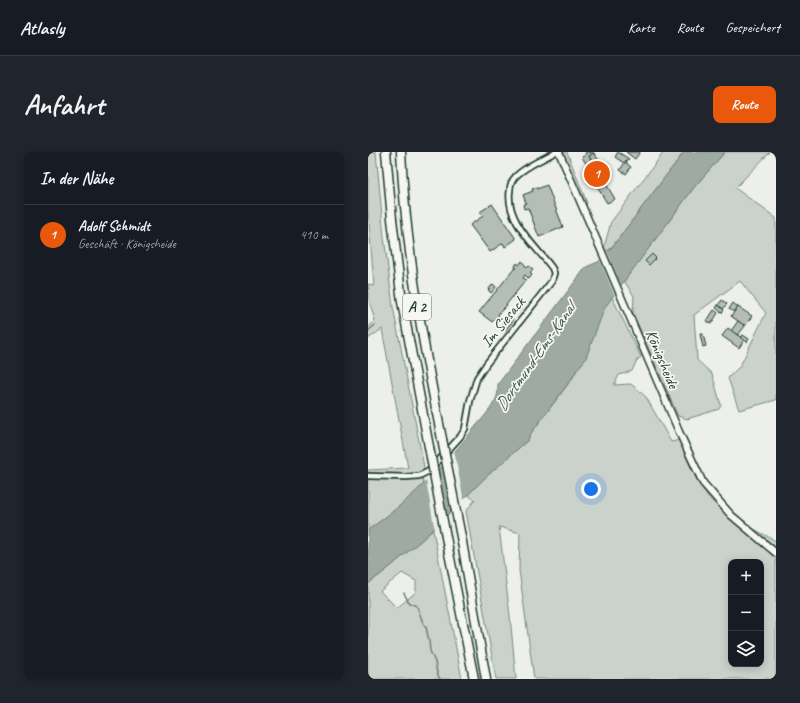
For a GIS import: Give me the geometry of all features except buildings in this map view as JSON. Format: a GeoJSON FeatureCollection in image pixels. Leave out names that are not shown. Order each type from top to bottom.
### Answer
{"type":"FeatureCollection","features":[{"type":"Feature","properties":{"kind":"highway","name":"A 2"},"geometry":{"type":"LineString","coordinates":[[386,152],[402,302],[474,679]]}},
{"type":"Feature","properties":{"kind":"highway","name":"A 2"},"geometry":{"type":"LineString","coordinates":[[401,152],[404,209],[412,276],[424,348],[462,542],[486,679]]}},
{"type":"Feature","properties":{"kind":"main road","name":"Königsheide"},"geometry":{"type":"LineString","coordinates":[[559,152],[680,434],[703,483],[731,515],[776,553]]}},
{"type":"Feature","properties":{"kind":"street","name":"Im Siesack"},"geometry":{"type":"LineString","coordinates":[[368,476],[420,476],[429,471],[460,437],[465,429],[470,401],[477,378],[487,363],[552,281],[554,273],[552,268],[519,226],[511,211],[509,196],[511,183],[517,175],[554,152]]}},
{"type":"Feature","properties":{"kind":"shaded area"},"geometry":{"type":"Polygon","coordinates":[[[368,152],[376,152],[384,237],[393,307],[424,467],[421,473],[424,485],[397,509],[368,530],[368,470],[408,468],[382,329],[368,339],[368,328],[375,320],[368,298],[368,284],[374,286],[368,210],[368,152]]]}},
{"type":"Feature","properties":{"kind":"shaded area"},"geometry":{"type":"Polygon","coordinates":[[[562,152],[567,152],[587,203],[586,206],[562,152]]]}},
{"type":"Feature","properties":{"kind":"shaded area"},"geometry":{"type":"Polygon","coordinates":[[[664,152],[684,152],[615,243],[609,250],[603,251],[611,222],[664,152]]]}},
{"type":"Feature","properties":{"kind":"shaded area"},"geometry":{"type":"Polygon","coordinates":[[[725,152],[770,152],[735,188],[776,218],[776,400],[739,410],[728,378],[740,366],[766,313],[740,281],[694,315],[697,360],[712,374],[721,405],[719,409],[687,419],[678,416],[633,313],[634,296],[624,281],[696,185],[725,152]]]}},
{"type":"Feature","properties":{"kind":"shaded area"},"geometry":{"type":"Polygon","coordinates":[[[612,297],[641,357],[637,360],[632,371],[619,375],[614,385],[631,384],[646,397],[671,442],[680,440],[696,479],[717,506],[724,512],[776,541],[776,679],[534,679],[519,570],[520,533],[499,527],[516,679],[496,679],[466,511],[475,500],[468,495],[529,439],[529,436],[585,360],[605,307],[612,297]]]}},
{"type":"Feature","properties":{"kind":"shaded area"},"geometry":{"type":"Polygon","coordinates":[[[433,530],[462,679],[368,679],[368,584],[433,530]],[[402,573],[380,591],[397,608],[416,592],[416,581],[402,573]]]}},
{"type":"Feature","properties":{"kind":"water","name":"Dortmund-Ems-Kanal"},"geometry":{"type":"Polygon","coordinates":[[[684,152],[725,152],[696,185],[605,307],[585,360],[529,436],[529,439],[487,476],[424,538],[368,584],[368,530],[412,495],[439,469],[464,441],[494,403],[497,395],[498,384],[586,267],[598,262],[609,251],[684,152]]]}},
{"type":"Feature","properties":{"kind":"pier"},"geometry":{"type":"Polygon","coordinates":[[[607,251],[622,287],[615,296],[599,258],[607,251]]]}},
{"type":"Feature","properties":{"kind":"pier"},"geometry":{"type":"Polygon","coordinates":[[[454,450],[464,502],[451,515],[441,464],[454,450]]]}},
{"type":"Feature","properties":{"kind":"pier"},"geometry":{"type":"Polygon","coordinates":[[[438,467],[448,518],[435,531],[426,480],[438,467]]]}},
{"type":"Feature","properties":{"kind":"waterway"},"geometry":{"type":"LineString","coordinates":[[368,331],[375,325]]}},
{"type":"Feature","properties":{"kind":"waterway"},"geometry":{"type":"LineString","coordinates":[[404,593],[409,603],[417,606],[426,627],[430,651],[440,679]]}},
{"type":"Feature","properties":{"kind":"place","name":"Adolf Schmidt"},"geometry":{"type":"Point","coordinates":[597,174]}}]}
